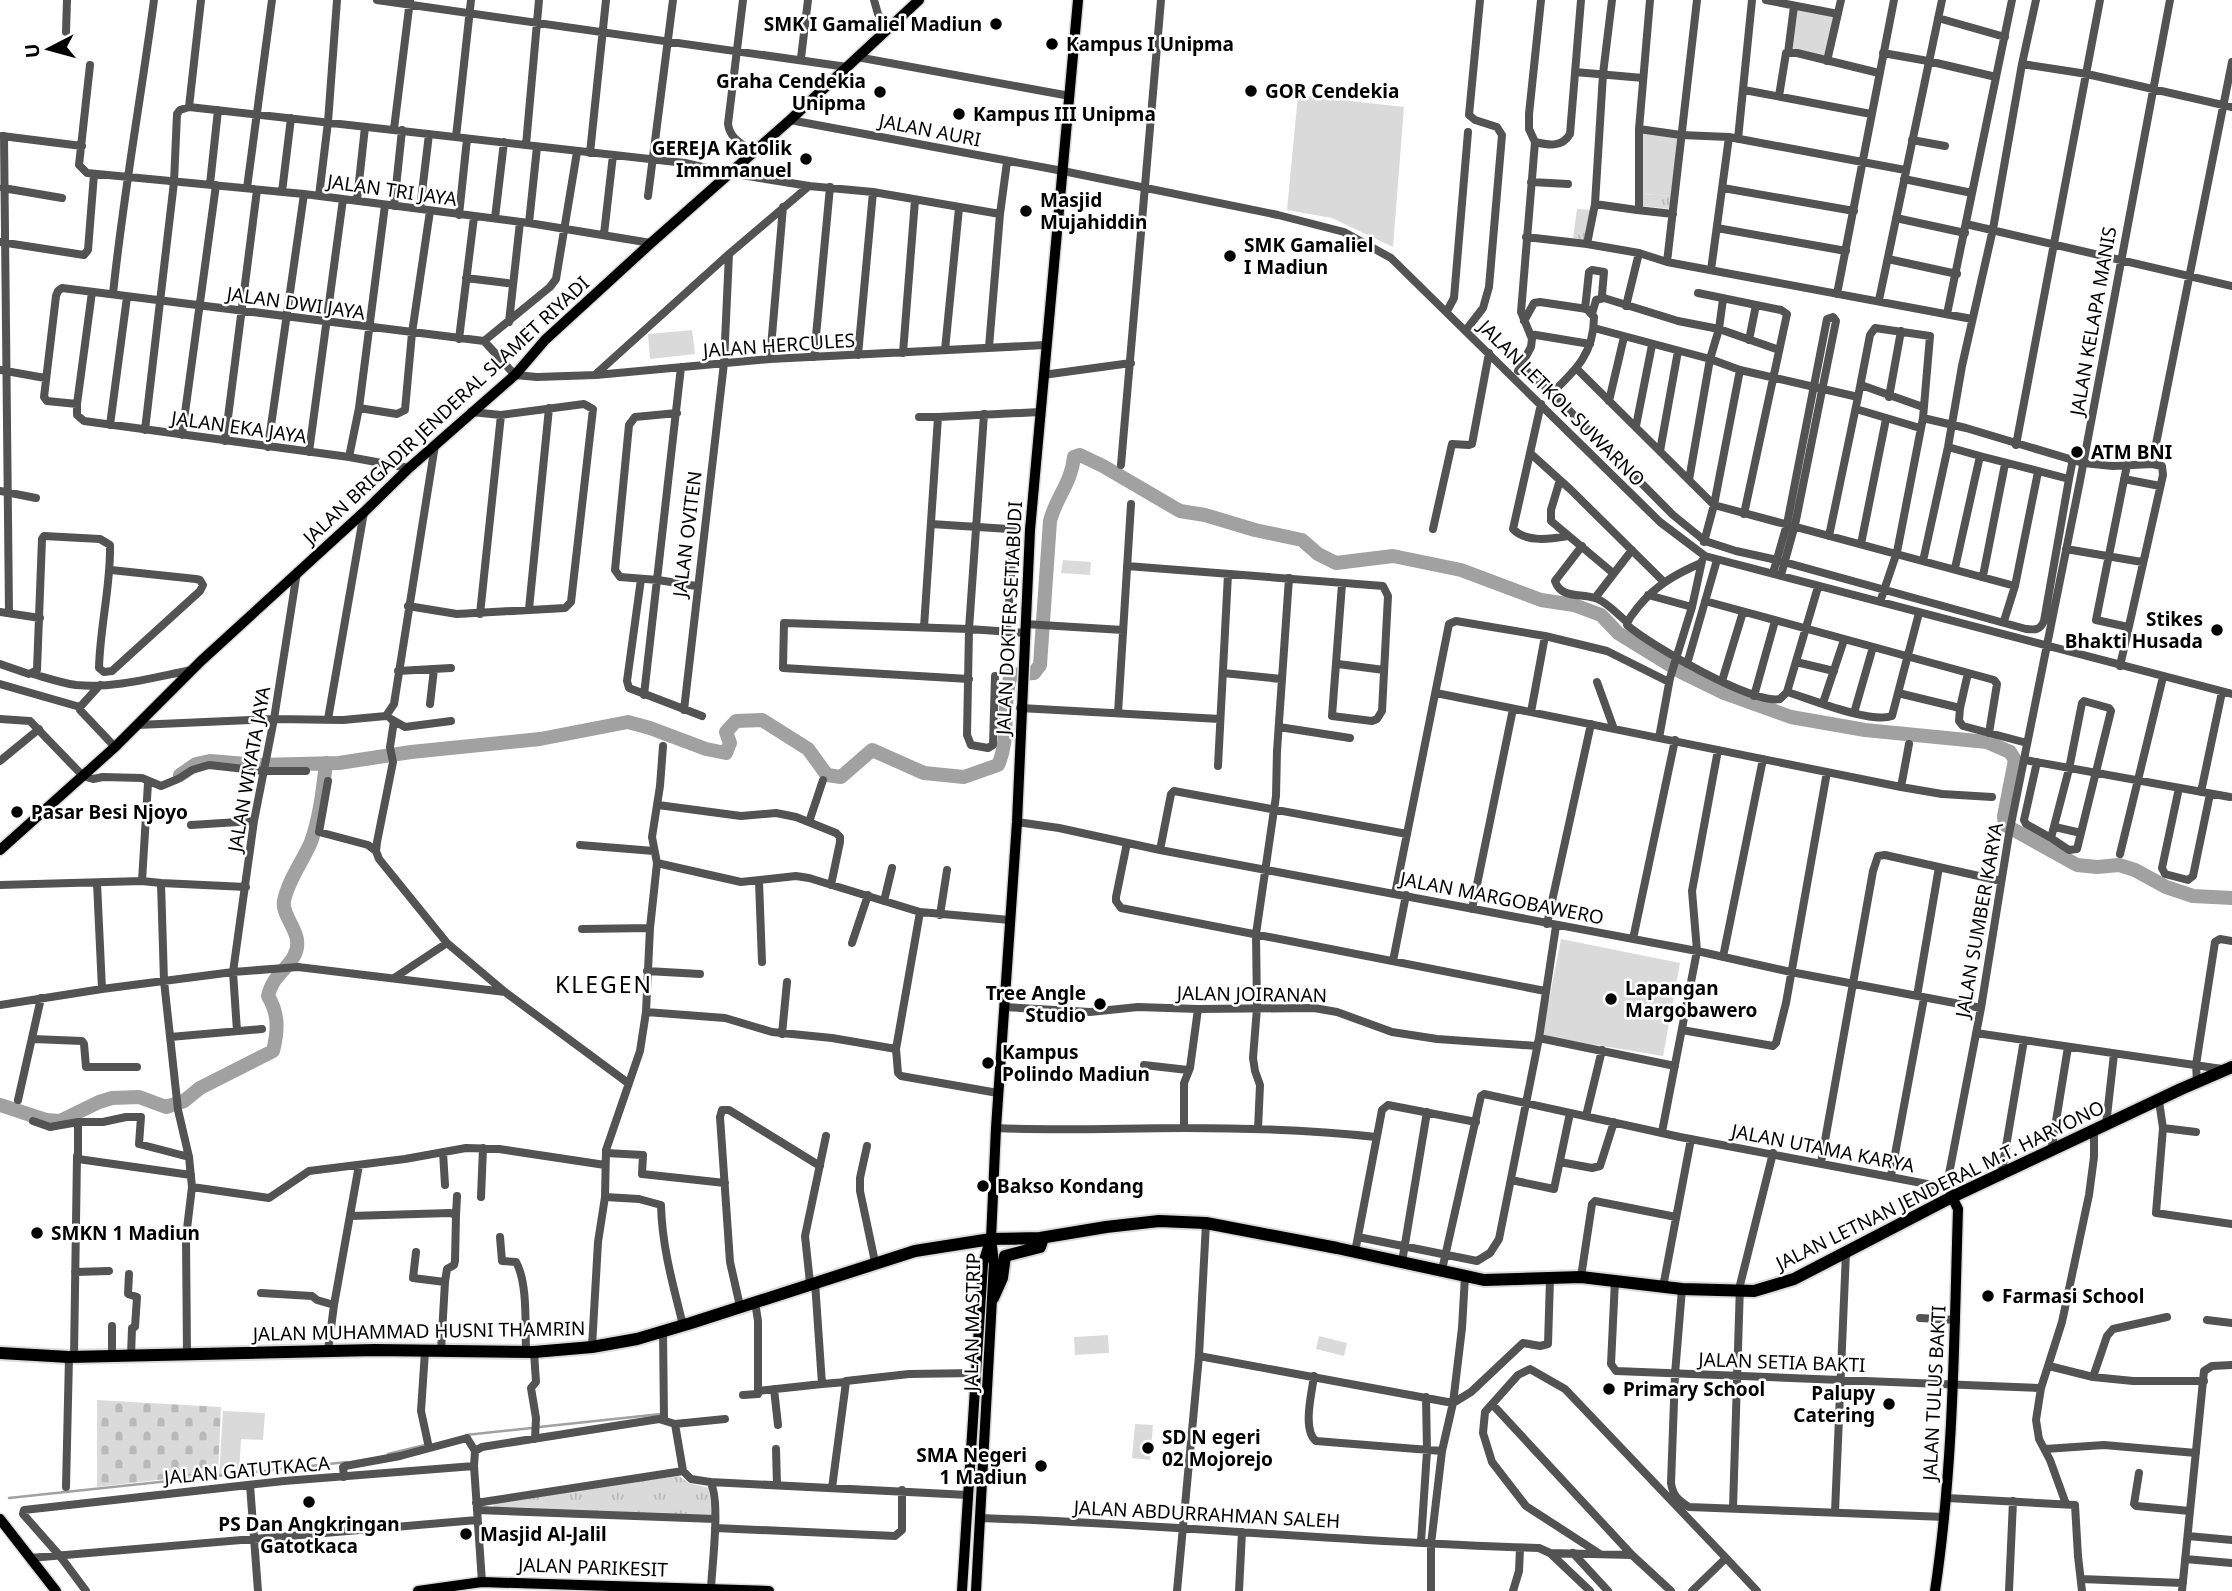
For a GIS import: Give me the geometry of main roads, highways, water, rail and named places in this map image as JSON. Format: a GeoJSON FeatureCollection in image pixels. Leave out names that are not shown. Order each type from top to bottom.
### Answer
{"type":"FeatureCollection","features":[{"type":"Feature","properties":{"kind":"highway","name":"JALAN LETNAN JENDERAL M.T. HARYONO"},"geometry":{"type":"LineString","coordinates":[[991,1239],[1043,1238],[1159,1221],[1206,1223],[1484,1280],[1581,1277],[1740,1293],[1768,1289],[1794,1279],[1950,1193],[2001,1176],[2229,1068]]}},
{"type":"Feature","properties":{"kind":"highway"},"geometry":{"type":"LineString","coordinates":[[993,1298],[1002,1278],[1005,1256],[1033,1251],[1040,1247],[1043,1238]]}},
{"type":"Feature","properties":{"kind":"highway","name":"JALAN MUHAMMAD HUSNI THAMRIN"},"geometry":{"type":"LineString","coordinates":[[0,1353],[71,1357],[328,1351],[530,1351],[592,1347],[616,1344],[663,1331],[915,1251],[991,1239]]}},
{"type":"Feature","properties":{"kind":"main road","name":"JALAN BRIGADIR JENDERAL SLAMET RIYADI"},"geometry":{"type":"LineString","coordinates":[[0,850],[115,747],[192,670],[409,468],[514,375],[545,340],[919,0]]}},
{"type":"Feature","properties":{"kind":"main road","name":"JALAN DOKTER SETIABUDI"},"geometry":{"type":"LineString","coordinates":[[991,1239],[1017,822],[1020,708],[1040,412],[1078,0]]}},
{"type":"Feature","properties":{"kind":"main road","name":"JALAN TULUS BAKTI"},"geometry":{"type":"LineString","coordinates":[[1935,1591],[1947,1498],[1954,1385],[1958,1209],[1950,1193]]}},
{"type":"Feature","properties":{"kind":"main road","name":"JALAN MASTRIP"},"geometry":{"type":"LineString","coordinates":[[975,1591],[993,1298],[994,1262],[991,1239]]}},
{"type":"Feature","properties":{"kind":"main road","name":"JALAN MASTRIP"},"geometry":{"type":"LineString","coordinates":[[962,1591],[983,1264],[991,1239]]}},
{"type":"Feature","properties":{"kind":"main road"},"geometry":{"type":"LineString","coordinates":[[974,1403],[988,1406]]}},
{"type":"Feature","properties":{"kind":"main road"},"geometry":{"type":"LineString","coordinates":[[0,1519],[57,1591]]}},
{"type":"Feature","properties":{"kind":"main road","name":"JALAN PARIKESIT"},"geometry":{"type":"LineString","coordinates":[[421,1591],[482,1582],[504,1586],[769,1591]]}},
{"type":"Feature","properties":{"kind":"waterway"},"geometry":{"type":"LineString","coordinates":[[180,775],[196,764],[210,761],[258,765],[339,763],[411,752],[540,739],[628,722],[706,749],[726,753],[730,743],[726,732],[736,721],[762,720],[808,749],[827,775],[841,777],[872,750],[924,773],[964,777],[998,765],[1004,743],[1011,675],[1034,673],[1040,665],[1050,521],[1070,475],[1074,457],[1080,455],[1180,511],[1302,540],[1318,554],[1336,563],[1393,556],[1461,570],[1541,600],[1574,605],[1601,615],[1618,633],[1683,673],[1724,693],[1791,717],[1865,730],[1987,742],[2010,752],[2015,760],[2004,816],[2005,825],[2077,865],[2119,865],[2135,870],[2166,887],[2193,896],[2232,898]]}},
{"type":"Feature","properties":{"kind":"waterway"},"geometry":{"type":"LineString","coordinates":[[0,1105],[46,1120],[60,1121],[112,1098],[139,1097],[166,1107],[184,1101],[200,1088],[273,1051],[276,1023],[268,996],[276,978],[291,961],[297,948],[284,901],[314,832],[326,763]]}},
{"type":"Feature","properties":{"kind":"waterway"},"geometry":{"type":"LineString","coordinates":[[539,1427],[661,1414]]}},
{"type":"Feature","properties":{"kind":"waterway"},"geometry":{"type":"LineString","coordinates":[[466,1435],[532,1428]]}},
{"type":"Feature","properties":{"kind":"waterway"},"geometry":{"type":"LineString","coordinates":[[388,1454],[425,1445]]}},
{"type":"Feature","properties":{"kind":"waterway"},"geometry":{"type":"LineString","coordinates":[[9,1498],[347,1462]]}},
{"type":"Feature","properties":{"kind":"place","name":"SMK I Gamaliel Madiun"},"geometry":{"type":"Point","coordinates":[996,24]}},
{"type":"Feature","properties":{"kind":"place","name":"Kampus I Unipma"},"geometry":{"type":"Point","coordinates":[1052,44]}},
{"type":"Feature","properties":{"kind":"place","name":"GOR Cendekia"},"geometry":{"type":"Point","coordinates":[1251,91]}},
{"type":"Feature","properties":{"kind":"place","name":"Graha Cendekia Unipma"},"geometry":{"type":"Point","coordinates":[880,92]}},
{"type":"Feature","properties":{"kind":"place","name":"Kampus III Unipma"},"geometry":{"type":"Point","coordinates":[959,114]}},
{"type":"Feature","properties":{"kind":"place","name":"GEREJA Katolik Immmanuel"},"geometry":{"type":"Point","coordinates":[806,159]}},
{"type":"Feature","properties":{"kind":"place","name":"Masjid Mujahiddin"},"geometry":{"type":"Point","coordinates":[1026,211]}},
{"type":"Feature","properties":{"kind":"place","name":"SMK Gamaliel I Madiun"},"geometry":{"type":"Point","coordinates":[1230,256]}},
{"type":"Feature","properties":{"kind":"place","name":"ATM BNI"},"geometry":{"type":"Point","coordinates":[2077,452]}},
{"type":"Feature","properties":{"kind":"place","name":"Stikes Bhakti Husada"},"geometry":{"type":"Point","coordinates":[2217,630]}},
{"type":"Feature","properties":{"kind":"place","name":"Pasar Besi Njoyo"},"geometry":{"type":"Point","coordinates":[17,812]}},
{"type":"Feature","properties":{"kind":"place","name":"Lapangan Margobawero"},"geometry":{"type":"Point","coordinates":[1611,999]}},
{"type":"Feature","properties":{"kind":"place","name":"Tree Angle Studio"},"geometry":{"type":"Point","coordinates":[1100,1004]}},
{"type":"Feature","properties":{"kind":"place","name":"Kampus Polindo Madiun"},"geometry":{"type":"Point","coordinates":[988,1063]}},
{"type":"Feature","properties":{"kind":"place","name":"Bakso Kondang"},"geometry":{"type":"Point","coordinates":[983,1186]}},
{"type":"Feature","properties":{"kind":"place","name":"SMKN 1 Madiun"},"geometry":{"type":"Point","coordinates":[37,1233]}},
{"type":"Feature","properties":{"kind":"place","name":"Farmasi School"},"geometry":{"type":"Point","coordinates":[1988,1296]}},
{"type":"Feature","properties":{"kind":"place","name":"Primary School"},"geometry":{"type":"Point","coordinates":[1609,1389]}},
{"type":"Feature","properties":{"kind":"place","name":"Palupy Catering"},"geometry":{"type":"Point","coordinates":[1889,1404]}},
{"type":"Feature","properties":{"kind":"place","name":"SD N egeri 02 Mojorejo"},"geometry":{"type":"Point","coordinates":[1148,1448]}},
{"type":"Feature","properties":{"kind":"place","name":"SMA Negeri 1 Madiun"},"geometry":{"type":"Point","coordinates":[1041,1466]}},
{"type":"Feature","properties":{"kind":"place","name":"PS Dan Angkringan Gatotkaca"},"geometry":{"type":"Point","coordinates":[309,1502]}},
{"type":"Feature","properties":{"kind":"place","name":"Masjid Al-Jalil"},"geometry":{"type":"Point","coordinates":[466,1534]}},
{"type":"Feature","properties":{"kind":"district","name":"KLEGEN"},"geometry":{"type":"Point","coordinates":[604,985]}}]}
